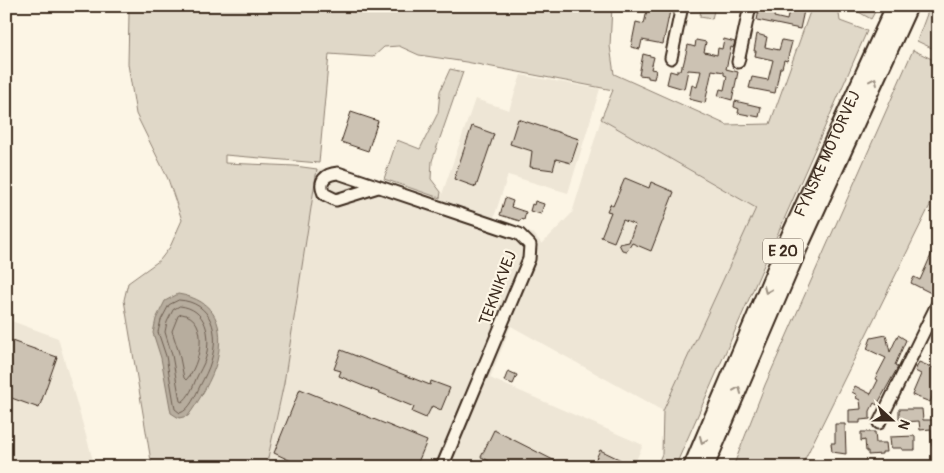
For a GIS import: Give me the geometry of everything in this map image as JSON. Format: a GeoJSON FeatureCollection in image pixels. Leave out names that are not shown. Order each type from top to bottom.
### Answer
{"type":"FeatureCollection","features":[{"type":"Feature","properties":{"kind":"highway","name":"FYNSKE MOTORVEJ"},"geometry":{"type":"LineString","coordinates":[[692,467],[788,240],[895,6]]}},
{"type":"Feature","properties":{"kind":"highway","name":"FYNSKE MOTORVEJ"},"geometry":{"type":"LineString","coordinates":[[705,467],[800,245],[909,6]]}},
{"type":"Feature","properties":{"kind":"street"},"geometry":{"type":"LineString","coordinates":[[671,58],[682,6]]}},
{"type":"Feature","properties":{"kind":"street"},"geometry":{"type":"LineString","coordinates":[[738,62],[750,6]]}},
{"type":"Feature","properties":{"kind":"street","name":"TEKNIKVEJ"},"geometry":{"type":"LineString","coordinates":[[378,187],[519,234],[530,245],[529,259],[442,467]]}},
{"type":"Feature","properties":{"kind":"street"},"geometry":{"type":"LineString","coordinates":[[879,423],[933,322],[938,303]]}},
{"type":"Feature","properties":{"kind":"shaded area"},"geometry":{"type":"Polygon","coordinates":[[[128,6],[612,6],[610,46],[614,74],[727,125],[770,124],[812,6],[838,6],[840,21],[867,31],[675,467],[656,467],[662,454],[663,411],[756,208],[601,119],[613,90],[419,55],[399,46],[384,47],[373,57],[329,54],[319,163],[225,155],[225,163],[295,166],[317,169],[284,383],[266,467],[152,467],[124,300],[128,283],[160,260],[170,247],[182,220],[168,179],[136,114],[128,64],[128,6]]]}},
{"type":"Feature","properties":{"kind":"shaded area"},"geometry":{"type":"Polygon","coordinates":[[[701,6],[715,6],[712,19],[700,17],[701,6]]]}},
{"type":"Feature","properties":{"kind":"shaded area"},"geometry":{"type":"Polygon","coordinates":[[[848,6],[878,6],[871,19],[848,6]]]}},
{"type":"Feature","properties":{"kind":"shaded area"},"geometry":{"type":"Polygon","coordinates":[[[930,6],[938,6],[938,51],[917,41],[930,6]]]}},
{"type":"Feature","properties":{"kind":"shaded area"},"geometry":{"type":"Polygon","coordinates":[[[913,50],[938,62],[938,189],[801,467],[733,467],[765,385],[913,50]]]}},
{"type":"Feature","properties":{"kind":"shaded area"},"geometry":{"type":"Polygon","coordinates":[[[450,69],[463,72],[432,161],[431,179],[441,192],[440,198],[384,179],[397,140],[420,149],[438,113],[440,91],[450,69]]]}},
{"type":"Feature","properties":{"kind":"shaded area"},"geometry":{"type":"Polygon","coordinates":[[[521,75],[600,89],[568,193],[508,175],[493,220],[534,234],[542,244],[572,213],[601,119],[756,208],[663,411],[511,326],[490,378],[643,445],[633,467],[266,467],[284,383],[317,169],[339,167],[439,203],[475,99],[509,110],[521,75]]]}},
{"type":"Feature","properties":{"kind":"shaded area"},"geometry":{"type":"Polygon","coordinates":[[[6,319],[58,338],[95,467],[6,467],[6,319]]]}},
{"type":"Feature","properties":{"kind":"shaded area"},"geometry":{"type":"Polygon","coordinates":[[[938,458],[938,467],[836,467],[938,458]]]}},
{"type":"Feature","properties":{"kind":"water"},"geometry":{"type":"Polygon","coordinates":[[[178,294],[191,297],[209,309],[215,317],[220,337],[217,361],[209,382],[188,416],[179,418],[171,413],[161,358],[153,333],[156,319],[165,301],[178,294]]]}},
{"type":"Feature","properties":{"kind":"building"},"geometry":{"type":"Polygon","coordinates":[[[648,6],[671,6],[663,44],[642,40],[640,49],[631,47],[636,22],[644,24],[648,6]]]}},
{"type":"Feature","properties":{"kind":"building"},"geometry":{"type":"Polygon","coordinates":[[[767,6],[776,6],[774,17],[787,20],[790,6],[805,6],[800,29],[757,20],[759,10],[766,11],[767,6]]]}},
{"type":"Feature","properties":{"kind":"building"},"geometry":{"type":"Polygon","coordinates":[[[757,34],[767,37],[765,47],[779,50],[782,40],[792,42],[787,61],[784,60],[782,68],[780,68],[775,93],[749,88],[752,77],[768,80],[773,60],[755,56],[757,34]]]}},
{"type":"Feature","properties":{"kind":"building"},"geometry":{"type":"Polygon","coordinates":[[[724,39],[735,42],[733,48],[731,47],[726,69],[738,72],[732,100],[718,96],[720,89],[724,90],[727,76],[724,75],[724,72],[712,70],[705,103],[689,99],[692,85],[697,87],[701,71],[688,70],[684,89],[667,84],[670,71],[677,73],[677,70],[680,70],[681,66],[683,66],[688,45],[695,47],[696,40],[706,42],[704,52],[717,55],[718,48],[722,49],[724,39]]]}},
{"type":"Feature","properties":{"kind":"building"},"geometry":{"type":"Polygon","coordinates":[[[643,54],[654,57],[651,69],[656,70],[654,79],[639,75],[643,54]]]}},
{"type":"Feature","properties":{"kind":"building"},"geometry":{"type":"Polygon","coordinates":[[[735,101],[761,107],[759,117],[738,113],[739,109],[734,107],[735,101]]]}},
{"type":"Feature","properties":{"kind":"building"},"geometry":{"type":"Polygon","coordinates":[[[351,112],[378,121],[368,151],[341,142],[351,112]]]}},
{"type":"Feature","properties":{"kind":"building"},"geometry":{"type":"Polygon","coordinates":[[[518,119],[579,139],[571,163],[556,159],[553,170],[530,167],[532,151],[510,144],[518,119]]]}},
{"type":"Feature","properties":{"kind":"building"},"geometry":{"type":"Polygon","coordinates":[[[472,126],[494,134],[476,187],[454,179],[472,126]]]}},
{"type":"Feature","properties":{"kind":"building"},"geometry":{"type":"Polygon","coordinates":[[[625,178],[649,188],[651,182],[674,192],[651,251],[632,243],[627,251],[622,250],[619,244],[629,242],[635,225],[623,220],[614,242],[601,237],[611,212],[607,211],[610,204],[613,206],[625,178]]]}},
{"type":"Feature","properties":{"kind":"building"},"geometry":{"type":"Polygon","coordinates":[[[505,198],[513,201],[511,207],[526,212],[524,220],[521,219],[520,221],[500,215],[505,198]]]}},
{"type":"Feature","properties":{"kind":"building"},"geometry":{"type":"Polygon","coordinates":[[[535,201],[544,204],[541,214],[530,211],[535,201]]]}},
{"type":"Feature","properties":{"kind":"building"},"geometry":{"type":"Polygon","coordinates":[[[932,253],[938,256],[938,280],[931,293],[911,283],[914,277],[920,280],[932,253]]]}},
{"type":"Feature","properties":{"kind":"building"},"geometry":{"type":"Polygon","coordinates":[[[886,335],[890,352],[898,335],[906,340],[895,365],[898,367],[877,405],[874,403],[870,411],[870,419],[860,420],[860,423],[849,423],[849,410],[861,409],[860,400],[852,392],[855,386],[871,394],[878,380],[875,379],[886,358],[867,349],[871,338],[886,335]]]}},
{"type":"Feature","properties":{"kind":"building"},"geometry":{"type":"Polygon","coordinates":[[[6,339],[57,357],[39,408],[6,396],[6,339]]]}},
{"type":"Feature","properties":{"kind":"building"},"geometry":{"type":"Polygon","coordinates":[[[341,350],[430,385],[431,381],[450,388],[441,410],[432,406],[426,418],[412,412],[414,407],[339,376],[341,371],[334,369],[341,350]]]}},
{"type":"Feature","properties":{"kind":"building"},"geometry":{"type":"Polygon","coordinates":[[[919,362],[938,370],[938,383],[930,402],[912,395],[921,374],[915,371],[919,362]]]}},
{"type":"Feature","properties":{"kind":"building"},"geometry":{"type":"Polygon","coordinates":[[[508,371],[517,375],[513,384],[504,381],[508,371]]]}},
{"type":"Feature","properties":{"kind":"building"},"geometry":{"type":"Polygon","coordinates":[[[300,389],[427,441],[416,467],[304,467],[274,453],[300,389]]]}},
{"type":"Feature","properties":{"kind":"building"},"geometry":{"type":"Polygon","coordinates":[[[899,409],[922,409],[923,420],[938,420],[938,446],[932,446],[931,429],[920,430],[919,421],[899,422],[899,409]]]}},
{"type":"Feature","properties":{"kind":"building"},"geometry":{"type":"Polygon","coordinates":[[[835,424],[845,424],[846,454],[832,452],[831,443],[835,443],[835,424]]]}},
{"type":"Feature","properties":{"kind":"building"},"geometry":{"type":"Polygon","coordinates":[[[494,430],[567,467],[501,467],[481,457],[494,430]]]}},
{"type":"Feature","properties":{"kind":"building"},"geometry":{"type":"Polygon","coordinates":[[[861,432],[875,432],[876,443],[886,443],[887,452],[868,455],[865,440],[861,441],[861,432]]]}},
{"type":"Feature","properties":{"kind":"building"},"geometry":{"type":"Polygon","coordinates":[[[915,436],[915,450],[891,448],[890,437],[915,436]]]}},
{"type":"Feature","properties":{"kind":"building"},"geometry":{"type":"Polygon","coordinates":[[[600,450],[621,460],[617,467],[592,467],[600,450]]]}}]}
